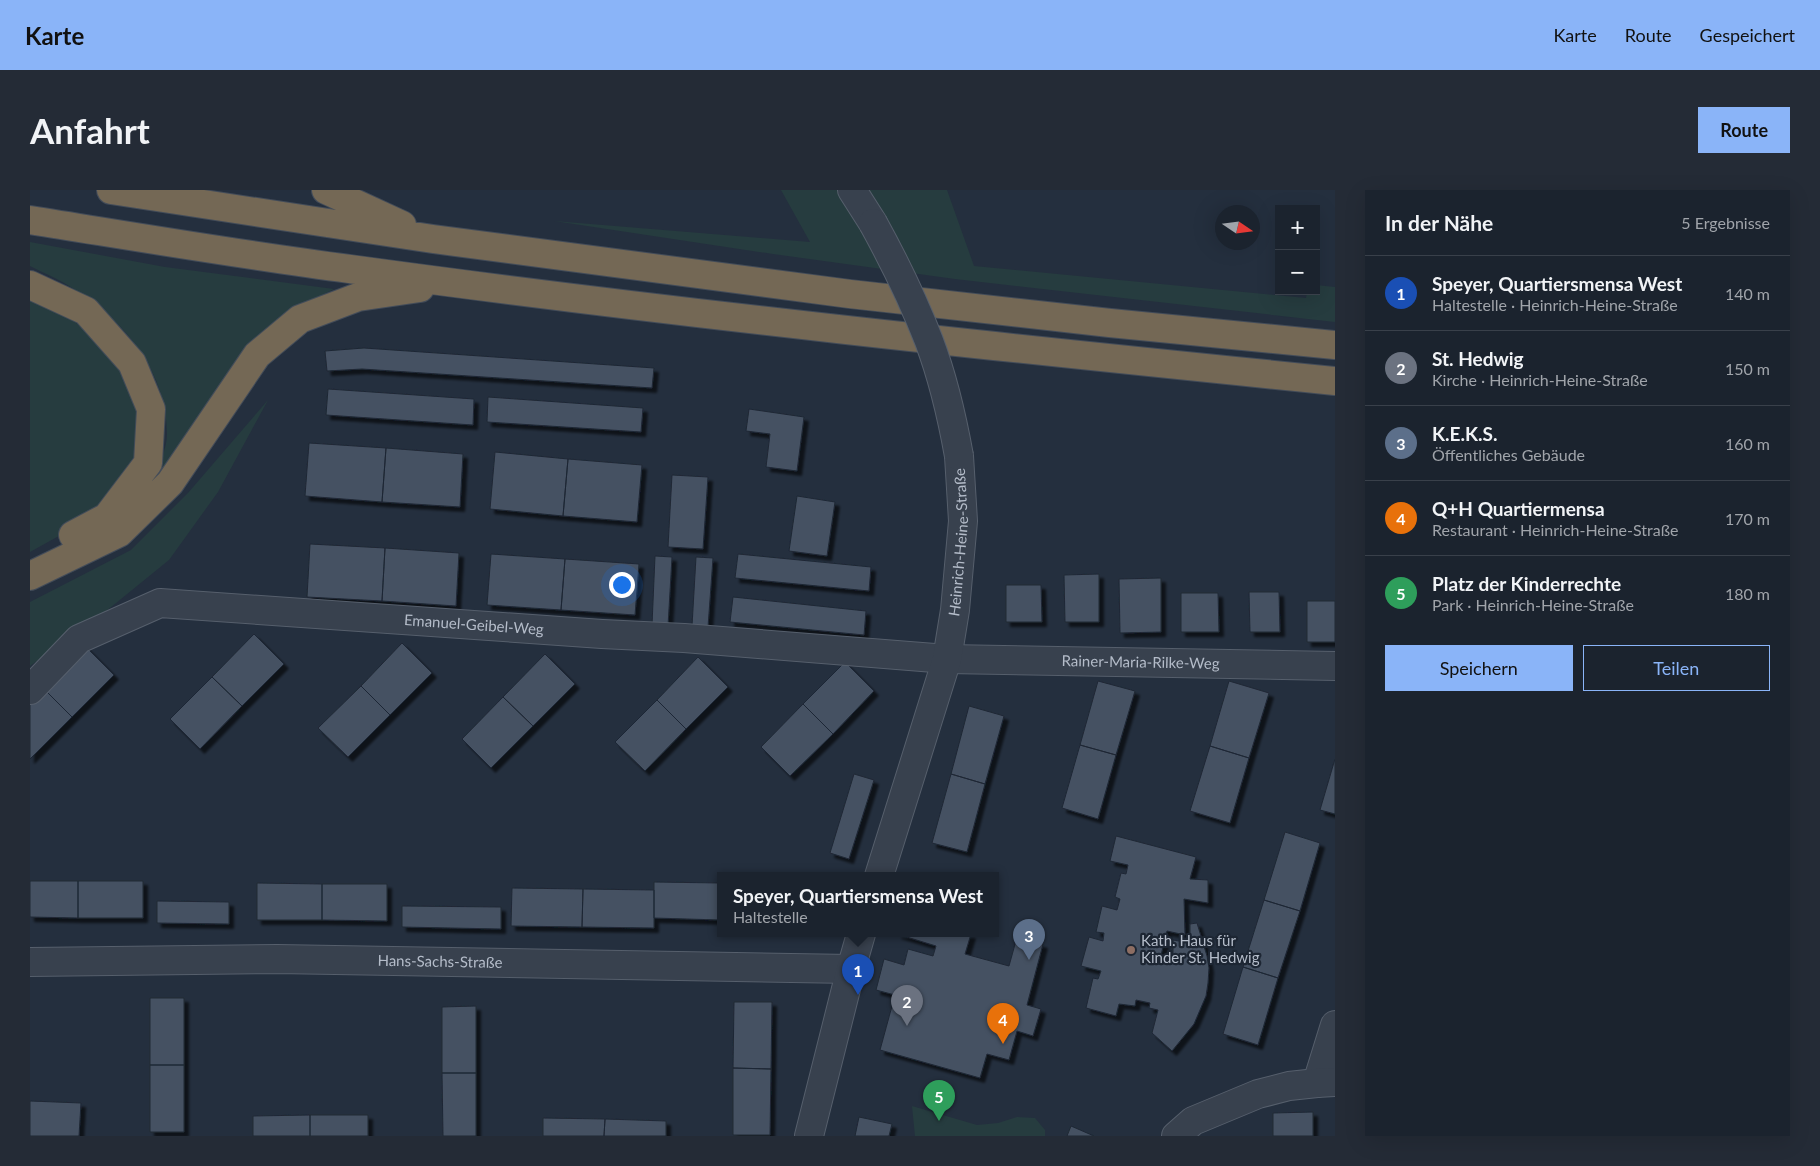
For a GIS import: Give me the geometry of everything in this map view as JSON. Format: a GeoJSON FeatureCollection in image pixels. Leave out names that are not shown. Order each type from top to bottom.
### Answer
{"type":"FeatureCollection","features":[{"type":"Feature","properties":{"kind":"highway"},"geometry":{"type":"LineString","coordinates":[[111,190],[433,239],[850,294],[1100,322],[1335,345]]}},
{"type":"Feature","properties":{"kind":"highway"},"geometry":{"type":"LineString","coordinates":[[326,190],[433,239]]}},
{"type":"Feature","properties":{"kind":"highway"},"geometry":{"type":"LineString","coordinates":[[30,220],[346,269],[456,283],[968,344],[1335,382]]}},
{"type":"Feature","properties":{"kind":"highway"},"geometry":{"type":"LineString","coordinates":[[30,576],[119,533],[170,482],[257,356],[300,319],[358,297],[456,283]]}},
{"type":"Feature","properties":{"kind":"highway"},"geometry":{"type":"LineString","coordinates":[[30,285],[86,312],[132,363],[151,409],[148,463],[107,517],[30,558]]}},
{"type":"Feature","properties":{"kind":"street","name":"Heinrich-Heine-Straße"},"geometry":{"type":"LineString","coordinates":[[852,190],[873,223],[895,264],[930,343],[951,413],[959,456],[964,521],[955,610],[947,659],[880,872]]}},
{"type":"Feature","properties":{"kind":"street","name":"Emanuel-Geibel-Weg"},"geometry":{"type":"LineString","coordinates":[[30,690],[79,639],[160,603],[684,638],[947,659]]}},
{"type":"Feature","properties":{"kind":"street","name":"Rainer-Maria-Rilke-Weg"},"geometry":{"type":"LineString","coordinates":[[947,659],[1335,666]]}},
{"type":"Feature","properties":{"kind":"street"},"geometry":{"type":"LineString","coordinates":[[809,1136],[850,969],[860,937]]}},
{"type":"Feature","properties":{"kind":"street","name":"Hans-Sachs-Straße"},"geometry":{"type":"LineString","coordinates":[[30,962],[277,958],[850,969]]}},
{"type":"Feature","properties":{"kind":"street"},"geometry":{"type":"LineString","coordinates":[[1176,1136],[1193,1121],[1258,1094],[1289,1086],[1326,1082],[1335,1025]]}},
{"type":"Feature","properties":{"kind":"green space"},"geometry":{"type":"Polygon","coordinates":[[[781,190],[947,190],[974,266],[1306,298],[1306,295],[1320,295],[1320,285],[1335,287],[1335,322],[955,279],[554,221],[810,242],[781,190]]]}},
{"type":"Feature","properties":{"kind":"green space"},"geometry":{"type":"Polygon","coordinates":[[[30,242],[165,267],[334,289],[284,315],[161,471],[159,468],[167,438],[165,412],[160,390],[151,370],[127,334],[112,318],[72,287],[30,266],[30,242]]]}},
{"type":"Feature","properties":{"kind":"green space"},"geometry":{"type":"Polygon","coordinates":[[[30,295],[55,305],[102,345],[122,369],[139,409],[137,456],[115,496],[75,527],[30,552],[30,295]]]}},
{"type":"Feature","properties":{"kind":"green space"},"geometry":{"type":"Polygon","coordinates":[[[268,400],[218,492],[169,560],[100,616],[30,666],[30,602],[131,550],[188,493],[268,400]]]}},
{"type":"Feature","properties":{"kind":"green space"},"geometry":{"type":"Polygon","coordinates":[[[912,1106],[977,1125],[998,1123],[1017,1117],[1035,1118],[1045,1130],[1045,1136],[915,1136],[912,1106]]]}},
{"type":"Feature","properties":{"kind":"building"},"geometry":{"type":"Polygon","coordinates":[[[364,348],[654,368],[652,388],[362,369],[327,371],[325,351],[364,348]]]}},
{"type":"Feature","properties":{"kind":"building"},"geometry":{"type":"Polygon","coordinates":[[[328,389],[474,399],[473,425],[326,415],[328,389]]]}},
{"type":"Feature","properties":{"kind":"building"},"geometry":{"type":"Polygon","coordinates":[[[488,397],[643,408],[641,432],[487,422],[488,397]]]}},
{"type":"Feature","properties":{"kind":"building"},"geometry":{"type":"Polygon","coordinates":[[[749,409],[804,417],[797,471],[766,467],[770,434],[746,431],[749,409]]]}},
{"type":"Feature","properties":{"kind":"building"},"geometry":{"type":"Polygon","coordinates":[[[309,443],[386,448],[382,502],[305,496],[309,443]]]}},
{"type":"Feature","properties":{"kind":"building"},"geometry":{"type":"Polygon","coordinates":[[[386,448],[463,454],[460,507],[382,502],[386,448]]]}},
{"type":"Feature","properties":{"kind":"building"},"geometry":{"type":"Polygon","coordinates":[[[495,452],[568,459],[563,516],[490,509],[495,452]]]}},
{"type":"Feature","properties":{"kind":"building"},"geometry":{"type":"Polygon","coordinates":[[[568,459],[642,465],[637,522],[563,516],[568,459]]]}},
{"type":"Feature","properties":{"kind":"building"},"geometry":{"type":"Polygon","coordinates":[[[672,475],[708,477],[703,549],[668,547],[672,475]]]}},
{"type":"Feature","properties":{"kind":"building"},"geometry":{"type":"Polygon","coordinates":[[[797,496],[835,502],[827,556],[789,551],[797,496]]]}},
{"type":"Feature","properties":{"kind":"building"},"geometry":{"type":"Polygon","coordinates":[[[310,544],[385,548],[382,601],[307,597],[310,544]]]}},
{"type":"Feature","properties":{"kind":"building"},"geometry":{"type":"Polygon","coordinates":[[[385,548],[459,553],[456,606],[382,601],[385,548]]]}},
{"type":"Feature","properties":{"kind":"building"},"geometry":{"type":"Polygon","coordinates":[[[491,554],[565,559],[561,610],[487,605],[491,554]]]}},
{"type":"Feature","properties":{"kind":"building"},"geometry":{"type":"Polygon","coordinates":[[[738,554],[871,567],[869,591],[735,578],[738,554]]]}},
{"type":"Feature","properties":{"kind":"building"},"geometry":{"type":"Polygon","coordinates":[[[655,556],[672,557],[668,626],[652,625],[655,556]]]}},
{"type":"Feature","properties":{"kind":"building"},"geometry":{"type":"Polygon","coordinates":[[[696,557],[713,558],[708,627],[692,626],[696,557]]]}},
{"type":"Feature","properties":{"kind":"building"},"geometry":{"type":"Polygon","coordinates":[[[565,559],[639,564],[635,615],[561,610],[565,559]]]}},
{"type":"Feature","properties":{"kind":"building"},"geometry":{"type":"Polygon","coordinates":[[[1099,574],[1099,622],[1065,622],[1064,575],[1099,574]]]}},
{"type":"Feature","properties":{"kind":"building"},"geometry":{"type":"Polygon","coordinates":[[[1161,578],[1161,632],[1120,633],[1119,579],[1161,578]]]}},
{"type":"Feature","properties":{"kind":"building"},"geometry":{"type":"Polygon","coordinates":[[[1006,585],[1041,585],[1042,622],[1006,622],[1006,585]]]}},
{"type":"Feature","properties":{"kind":"building"},"geometry":{"type":"Polygon","coordinates":[[[1249,592],[1279,592],[1280,632],[1250,632],[1249,592]]]}},
{"type":"Feature","properties":{"kind":"building"},"geometry":{"type":"Polygon","coordinates":[[[1181,593],[1218,593],[1219,632],[1181,632],[1181,593]]]}},
{"type":"Feature","properties":{"kind":"building"},"geometry":{"type":"Polygon","coordinates":[[[733,597],[866,611],[864,635],[730,622],[733,597]]]}},
{"type":"Feature","properties":{"kind":"building"},"geometry":{"type":"Polygon","coordinates":[[[1307,601],[1335,601],[1335,642],[1307,642],[1307,601]]]}},
{"type":"Feature","properties":{"kind":"building"},"geometry":{"type":"Polygon","coordinates":[[[254,634],[284,664],[242,706],[212,677],[254,634]]]}},
{"type":"Feature","properties":{"kind":"building"},"geometry":{"type":"Polygon","coordinates":[[[402,643],[432,673],[390,715],[361,686],[402,643]]]}},
{"type":"Feature","properties":{"kind":"building"},"geometry":{"type":"Polygon","coordinates":[[[84,645],[114,675],[72,717],[43,688],[84,645]]]}},
{"type":"Feature","properties":{"kind":"building"},"geometry":{"type":"Polygon","coordinates":[[[545,654],[575,684],[533,726],[503,697],[545,654]]]}},
{"type":"Feature","properties":{"kind":"building"},"geometry":{"type":"Polygon","coordinates":[[[698,657],[728,687],[686,729],[657,700],[698,657]]]}},
{"type":"Feature","properties":{"kind":"building"},"geometry":{"type":"Polygon","coordinates":[[[845,662],[874,691],[833,734],[803,704],[845,662]]]}},
{"type":"Feature","properties":{"kind":"building"},"geometry":{"type":"Polygon","coordinates":[[[212,677],[242,706],[200,749],[170,719],[212,677]]]}},
{"type":"Feature","properties":{"kind":"building"},"geometry":{"type":"Polygon","coordinates":[[[1098,681],[1135,691],[1116,755],[1080,745],[1098,681]]]}},
{"type":"Feature","properties":{"kind":"building"},"geometry":{"type":"Polygon","coordinates":[[[1229,681],[1269,693],[1249,758],[1210,746],[1229,681]]]}},
{"type":"Feature","properties":{"kind":"building"},"geometry":{"type":"Polygon","coordinates":[[[361,686],[390,715],[348,757],[318,728],[361,686]]]}},
{"type":"Feature","properties":{"kind":"building"},"geometry":{"type":"Polygon","coordinates":[[[43,688],[72,717],[30,759],[30,700],[43,688]]]}},
{"type":"Feature","properties":{"kind":"building"},"geometry":{"type":"Polygon","coordinates":[[[503,697],[533,726],[491,768],[462,739],[503,697]]]}},
{"type":"Feature","properties":{"kind":"building"},"geometry":{"type":"Polygon","coordinates":[[[657,700],[686,729],[645,771],[615,742],[657,700]]]}},
{"type":"Feature","properties":{"kind":"building"},"geometry":{"type":"Polygon","coordinates":[[[803,704],[833,734],[790,776],[761,747],[803,704]]]}},
{"type":"Feature","properties":{"kind":"building"},"geometry":{"type":"Polygon","coordinates":[[[969,706],[1004,716],[985,784],[951,774],[969,706]]]}},
{"type":"Feature","properties":{"kind":"building"},"geometry":{"type":"Polygon","coordinates":[[[1080,745],[1116,755],[1098,819],[1062,808],[1080,745]]]}},
{"type":"Feature","properties":{"kind":"building"},"geometry":{"type":"Polygon","coordinates":[[[1210,746],[1249,758],[1230,823],[1190,811],[1210,746]]]}},
{"type":"Feature","properties":{"kind":"building"},"geometry":{"type":"Polygon","coordinates":[[[1335,759],[1335,814],[1320,810],[1335,759]]]}},
{"type":"Feature","properties":{"kind":"building"},"geometry":{"type":"Polygon","coordinates":[[[854,774],[874,780],[849,859],[830,853],[854,774]]]}},
{"type":"Feature","properties":{"kind":"building"},"geometry":{"type":"Polygon","coordinates":[[[951,774],[985,784],[967,852],[932,843],[951,774]]]}},
{"type":"Feature","properties":{"kind":"building"},"geometry":{"type":"Polygon","coordinates":[[[1285,832],[1320,843],[1300,911],[1264,900],[1285,832]]]}},
{"type":"Feature","properties":{"kind":"building"},"geometry":{"type":"Polygon","coordinates":[[[1116,836],[1196,857],[1190,879],[1208,880],[1208,903],[1184,899],[1185,935],[1167,931],[1159,963],[1173,962],[1173,940],[1190,943],[1190,924],[1197,923],[1209,968],[1206,996],[1194,1024],[1172,1051],[1152,1033],[1158,1010],[1149,1008],[1150,1003],[1136,1000],[1135,1006],[1119,1004],[1116,1016],[1086,1008],[1093,978],[1098,979],[1101,971],[1081,966],[1089,937],[1103,941],[1104,933],[1096,932],[1102,906],[1117,910],[1120,899],[1115,897],[1121,873],[1126,874],[1128,865],[1110,861],[1116,836]]]}},
{"type":"Feature","properties":{"kind":"building"},"geometry":{"type":"Polygon","coordinates":[[[30,881],[78,881],[78,918],[30,917],[30,881]]]}},
{"type":"Feature","properties":{"kind":"building"},"geometry":{"type":"Polygon","coordinates":[[[78,881],[143,881],[143,918],[78,918],[78,881]]]}},
{"type":"Feature","properties":{"kind":"building"},"geometry":{"type":"Polygon","coordinates":[[[654,882],[717,883],[717,920],[654,918],[654,882]]]}},
{"type":"Feature","properties":{"kind":"building"},"geometry":{"type":"Polygon","coordinates":[[[257,883],[322,884],[322,920],[257,920],[257,883]]]}},
{"type":"Feature","properties":{"kind":"building"},"geometry":{"type":"Polygon","coordinates":[[[322,884],[387,884],[387,921],[322,920],[322,884]]]}},
{"type":"Feature","properties":{"kind":"building"},"geometry":{"type":"Polygon","coordinates":[[[512,888],[583,889],[582,927],[511,926],[512,888]]]}},
{"type":"Feature","properties":{"kind":"building"},"geometry":{"type":"Polygon","coordinates":[[[583,889],[654,890],[654,928],[582,927],[583,889]]]}},
{"type":"Feature","properties":{"kind":"building"},"geometry":{"type":"Polygon","coordinates":[[[1264,900],[1300,911],[1278,978],[1243,967],[1264,900]]]}},
{"type":"Feature","properties":{"kind":"building"},"geometry":{"type":"Polygon","coordinates":[[[157,901],[229,902],[229,924],[157,923],[157,901]]]}},
{"type":"Feature","properties":{"kind":"building"},"geometry":{"type":"Polygon","coordinates":[[[402,906],[501,907],[501,929],[402,927],[402,906]]]}},
{"type":"Feature","properties":{"kind":"building"},"geometry":{"type":"Polygon","coordinates":[[[907,937],[970,937],[965,954],[1009,966],[1017,937],[1043,944],[1027,1005],[1041,1009],[1033,1036],[1017,1031],[1009,1060],[987,1054],[980,1078],[880,1050],[895,995],[876,990],[884,959],[904,965],[908,949],[933,956],[936,946],[907,937]]]}},
{"type":"Feature","properties":{"kind":"building"},"geometry":{"type":"Polygon","coordinates":[[[1243,967],[1278,978],[1258,1045],[1223,1034],[1243,967]]]}},
{"type":"Feature","properties":{"kind":"building"},"geometry":{"type":"Polygon","coordinates":[[[150,998],[184,998],[184,1065],[150,1065],[150,998]]]}},
{"type":"Feature","properties":{"kind":"building"},"geometry":{"type":"Polygon","coordinates":[[[734,1002],[772,1002],[771,1069],[733,1068],[734,1002]]]}},
{"type":"Feature","properties":{"kind":"building"},"geometry":{"type":"Polygon","coordinates":[[[476,1006],[476,1073],[442,1073],[442,1007],[476,1006]]]}},
{"type":"Feature","properties":{"kind":"building"},"geometry":{"type":"Polygon","coordinates":[[[150,1065],[184,1065],[184,1132],[150,1132],[150,1065]]]}},
{"type":"Feature","properties":{"kind":"building"},"geometry":{"type":"Polygon","coordinates":[[[733,1068],[771,1069],[770,1135],[733,1135],[733,1068]]]}},
{"type":"Feature","properties":{"kind":"building"},"geometry":{"type":"Polygon","coordinates":[[[442,1073],[476,1073],[476,1136],[443,1136],[442,1073]]]}},
{"type":"Feature","properties":{"kind":"building"},"geometry":{"type":"Polygon","coordinates":[[[30,1101],[81,1103],[79,1136],[30,1136],[30,1101]]]}},
{"type":"Feature","properties":{"kind":"building"},"geometry":{"type":"Polygon","coordinates":[[[1313,1112],[1313,1136],[1273,1136],[1273,1113],[1313,1112]]]}},
{"type":"Feature","properties":{"kind":"building"},"geometry":{"type":"Polygon","coordinates":[[[310,1115],[368,1115],[368,1136],[310,1136],[310,1115]]]}},
{"type":"Feature","properties":{"kind":"building"},"geometry":{"type":"Polygon","coordinates":[[[310,1115],[310,1136],[253,1136],[253,1116],[310,1115]]]}},
{"type":"Feature","properties":{"kind":"building"},"geometry":{"type":"Polygon","coordinates":[[[859,1117],[892,1124],[889,1136],[855,1136],[859,1117]]]}},
{"type":"Feature","properties":{"kind":"building"},"geometry":{"type":"Polygon","coordinates":[[[543,1118],[605,1119],[604,1136],[543,1136],[543,1118]]]}},
{"type":"Feature","properties":{"kind":"building"},"geometry":{"type":"Polygon","coordinates":[[[605,1119],[666,1121],[666,1136],[604,1136],[605,1119]]]}},
{"type":"Feature","properties":{"kind":"building"},"geometry":{"type":"Polygon","coordinates":[[[1071,1126],[1094,1136],[1067,1136],[1071,1126]]]}},
{"type":"Feature","properties":{"kind":"place","name":"Kath. Haus für Kinder St. Hedwig"},"geometry":{"type":"Point","coordinates":[1131,950]}},
{"type":"Feature","properties":{"kind":"place","name":"K.E.K.S."},"geometry":{"type":"Point","coordinates":[1029,960]}},
{"type":"Feature","properties":{"kind":"place","name":"Speyer, Quartiersmensa West"},"geometry":{"type":"Point","coordinates":[858,995]}},
{"type":"Feature","properties":{"kind":"place","name":"St. Hedwig"},"geometry":{"type":"Point","coordinates":[907,1026]}},
{"type":"Feature","properties":{"kind":"place","name":"Q+H Quartiermensa"},"geometry":{"type":"Point","coordinates":[1003,1044]}},
{"type":"Feature","properties":{"kind":"place","name":"Platz der Kinderrechte"},"geometry":{"type":"Point","coordinates":[939,1121]}}]}
